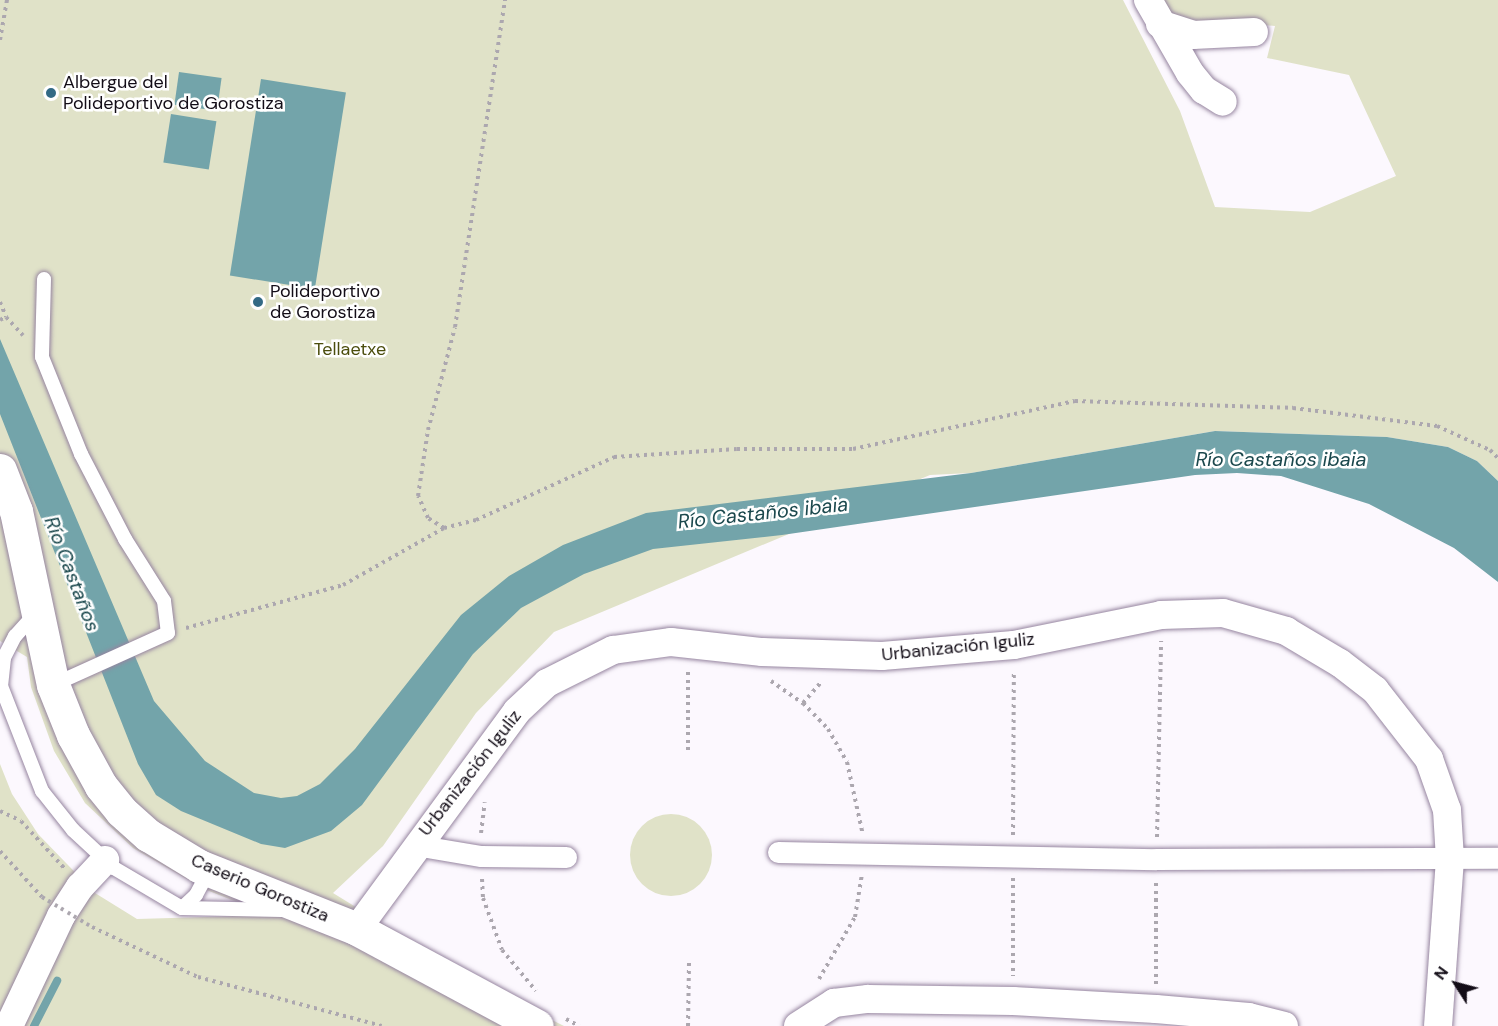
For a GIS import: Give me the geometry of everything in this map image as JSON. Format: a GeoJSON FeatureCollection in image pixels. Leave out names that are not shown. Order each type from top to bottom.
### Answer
{"type":"FeatureCollection","features":[{"type":"Feature","properties":{"kind":"street"},"geometry":{"type":"LineString","coordinates":[[1154,12],[1193,35],[1254,32]]}},
{"type":"Feature","properties":{"kind":"street"},"geometry":{"type":"LineString","coordinates":[[1154,12],[1190,73],[1204,90],[1223,102]]}},
{"type":"Feature","properties":{"kind":"street","name":"Caserio Gorostiza"},"geometry":{"type":"LineString","coordinates":[[0,470],[16,511],[40,610],[53,685],[73,735],[101,786],[148,835],[199,866],[357,929],[537,1026]]}},
{"type":"Feature","properties":{"kind":"street","name":"Urbanización Iguliz"},"geometry":{"type":"LineString","coordinates":[[357,929],[415,845],[496,736],[547,683],[613,650],[650,644],[691,643],[762,652],[836,656],[1014,645],[1161,615],[1223,613],[1286,632],[1340,663],[1375,690],[1429,759],[1447,810],[1450,859],[1438,1026]]}},
{"type":"Feature","properties":{"kind":"street","name":"Urbanización Iguliz"},"geometry":{"type":"LineString","coordinates":[[415,845],[481,856],[566,857]]}},
{"type":"Feature","properties":{"kind":"street"},"geometry":{"type":"LineString","coordinates":[[778,852],[862,856],[1013,855],[1156,859],[1498,858]]}},
{"type":"Feature","properties":{"kind":"street"},"geometry":{"type":"LineString","coordinates":[[9,1026],[61,916],[80,886],[105,860]]}},
{"type":"Feature","properties":{"kind":"street"},"geometry":{"type":"LineString","coordinates":[[798,1026],[825,1007],[846,1000],[1013,1000],[1249,1017],[1284,1026]]}},
{"type":"Feature","properties":{"kind":"lane"},"geometry":{"type":"LineString","coordinates":[[44,279],[42,357],[81,454],[125,539],[164,601],[168,633],[90,666],[53,685]]}},
{"type":"Feature","properties":{"kind":"lane"},"geometry":{"type":"LineString","coordinates":[[40,610],[15,636],[4,658],[1,686],[42,791],[73,830],[105,860],[146,890],[182,908],[312,910]]}},
{"type":"Feature","properties":{"kind":"lane"},"geometry":{"type":"LineString","coordinates":[[182,908],[196,895],[204,880],[199,866]]}},
{"type":"Feature","properties":{"kind":"path"},"geometry":{"type":"LineString","coordinates":[[0,40],[7,0]]}},
{"type":"Feature","properties":{"kind":"path"},"geometry":{"type":"LineString","coordinates":[[444,528],[428,518],[418,496],[428,430],[456,327],[505,0]]}},
{"type":"Feature","properties":{"kind":"path"},"geometry":{"type":"LineString","coordinates":[[0,302],[6,317],[42,357]]}},
{"type":"Feature","properties":{"kind":"path"},"geometry":{"type":"LineString","coordinates":[[0,320],[6,317]]}},
{"type":"Feature","properties":{"kind":"path"},"geometry":{"type":"LineString","coordinates":[[168,633],[343,585],[444,528],[476,520],[614,457],[737,449],[853,448],[1075,401],[1293,408],[1426,425],[1490,450],[1498,458]]}},
{"type":"Feature","properties":{"kind":"path"},"geometry":{"type":"LineString","coordinates":[[1156,1009],[1156,859],[1161,615]]}},
{"type":"Feature","properties":{"kind":"path"},"geometry":{"type":"LineString","coordinates":[[688,750],[691,643]]}},
{"type":"Feature","properties":{"kind":"path"},"geometry":{"type":"LineString","coordinates":[[1013,1000],[1014,645]]}},
{"type":"Feature","properties":{"kind":"path"},"geometry":{"type":"LineString","coordinates":[[763,677],[803,703],[828,729],[848,762],[862,821],[862,887],[855,917],[835,957],[811,988]]}},
{"type":"Feature","properties":{"kind":"path"},"geometry":{"type":"LineString","coordinates":[[0,812],[21,821],[80,886]]}},
{"type":"Feature","properties":{"kind":"path"},"geometry":{"type":"LineString","coordinates":[[0,851],[42,897],[92,927],[198,977],[382,1026]]}},
{"type":"Feature","properties":{"kind":"path"},"geometry":{"type":"LineString","coordinates":[[688,1026],[689,959]]}},
{"type":"Feature","properties":{"kind":"green space","name":"Tellaetxe"},"geometry":{"type":"Polygon","coordinates":[[[0,0],[1123,0],[1180,111],[1215,207],[1310,212],[1396,176],[1349,75],[1267,58],[1275,26],[1213,21],[1195,26],[1167,13],[1157,0],[1498,0],[1498,481],[1477,461],[1448,447],[1387,437],[1215,431],[971,473],[930,475],[554,632],[476,713],[383,846],[333,893],[484,986],[564,1026],[0,1026],[0,764],[12,794],[38,834],[95,893],[137,919],[270,915],[204,889],[133,848],[85,803],[54,751],[31,687],[27,657],[0,641],[0,0]]]}},
{"type":"Feature","properties":{"kind":"green space"},"geometry":{"type":"Polygon","coordinates":[[[671,814],[687,817],[700,826],[709,839],[712,855],[709,871],[700,884],[687,893],[671,896],[655,893],[642,884],[633,871],[630,855],[633,839],[642,826],[655,817],[671,814]]]}},
{"type":"Feature","properties":{"kind":"water"},"geometry":{"type":"Polygon","coordinates":[[[179,72],[222,78],[217,111],[174,105],[179,72]]]}},
{"type":"Feature","properties":{"kind":"water"},"geometry":{"type":"Polygon","coordinates":[[[261,79],[346,92],[315,289],[230,276],[261,79]]]}},
{"type":"Feature","properties":{"kind":"water"},"geometry":{"type":"Polygon","coordinates":[[[171,114],[216,121],[209,170],[163,162],[171,114]]]}},
{"type":"Feature","properties":{"kind":"water"},"geometry":{"type":"Polygon","coordinates":[[[0,339],[154,701],[205,761],[254,793],[281,798],[297,796],[320,784],[355,749],[461,615],[509,576],[563,545],[646,513],[971,473],[1215,431],[1387,437],[1448,447],[1477,461],[1498,481],[1498,582],[1454,548],[1369,504],[1281,476],[1237,473],[1195,475],[782,535],[653,549],[584,574],[521,608],[473,654],[362,805],[331,831],[285,848],[261,844],[181,811],[156,795],[138,764],[0,414],[0,339]]]}},
{"type":"Feature","properties":{"kind":"waterway"},"geometry":{"type":"LineString","coordinates":[[34,1026],[57,981]]}},
{"type":"Feature","properties":{"kind":"place","name":"Albergue del Polideportivo de Gorostiza"},"geometry":{"type":"Point","coordinates":[51,93]}},
{"type":"Feature","properties":{"kind":"place","name":"Polideportivo de Gorostiza"},"geometry":{"type":"Point","coordinates":[258,302]}},
{"type":"Feature","properties":{"kind":"water label","name":"Río Castaños ibaia"},"geometry":{"type":"Point","coordinates":[1281,459]}},
{"type":"Feature","properties":{"kind":"water label","name":"Río Castaños ibaia"},"geometry":{"type":"Point","coordinates":[763,513]}},
{"type":"Feature","properties":{"kind":"water label","name":"Río Castaños"},"geometry":{"type":"Point","coordinates":[72,574]}}]}
